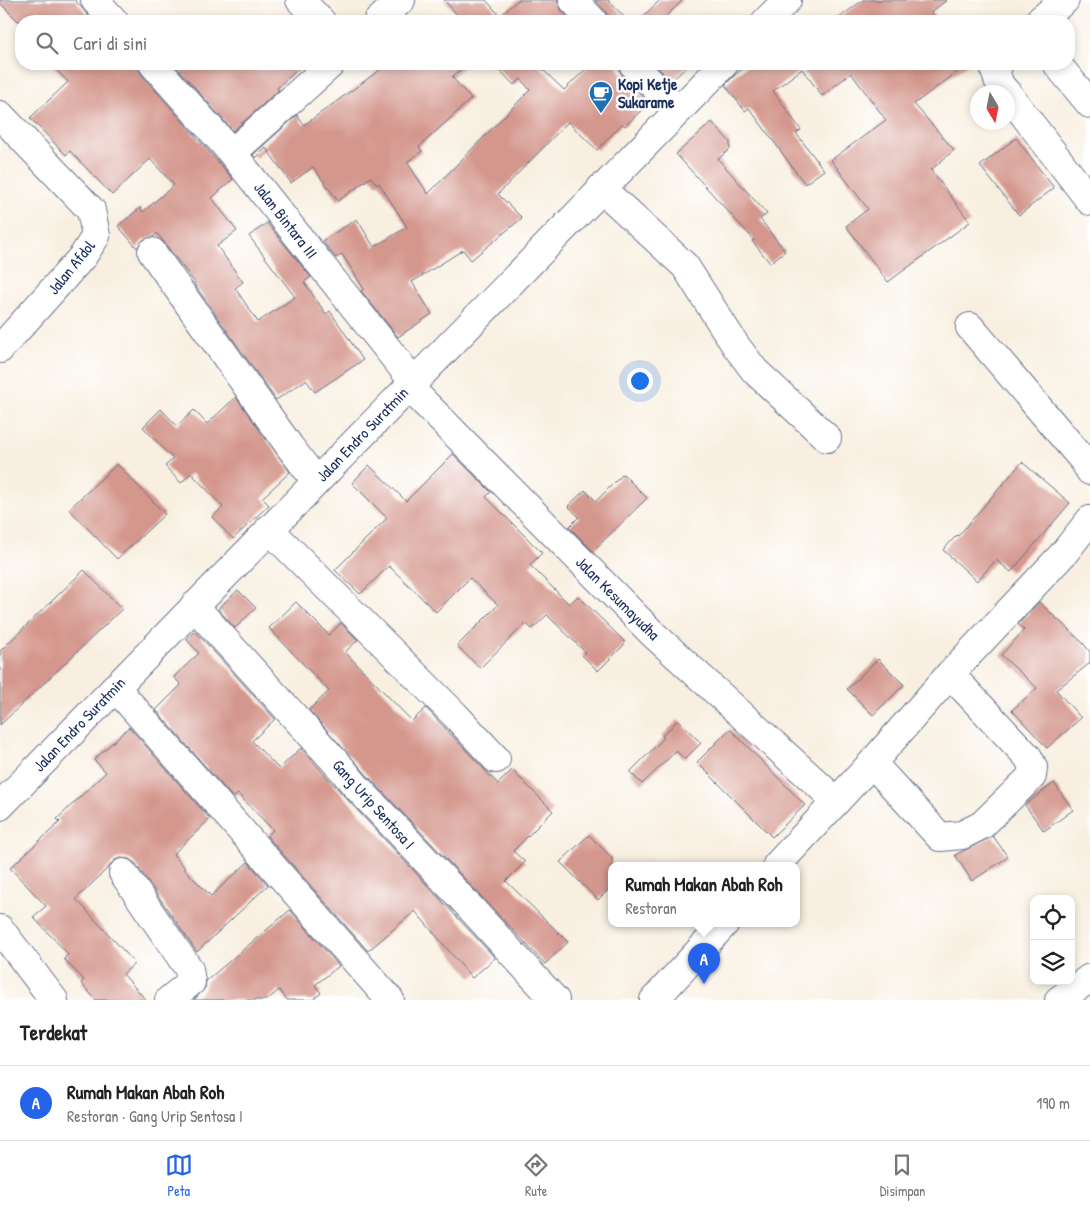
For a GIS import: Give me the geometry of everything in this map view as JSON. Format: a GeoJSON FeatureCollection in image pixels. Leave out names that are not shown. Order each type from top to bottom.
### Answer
{"type":"FeatureCollection","features":[{"type":"Feature","properties":{"kind":"street"},"geometry":{"type":"LineString","coordinates":[[95,0],[109,15]]}},
{"type":"Feature","properties":{"kind":"street"},"geometry":{"type":"LineString","coordinates":[[300,0],[316,15]]}},
{"type":"Feature","properties":{"kind":"street"},"geometry":{"type":"LineString","coordinates":[[385,15],[401,0]]}},
{"type":"Feature","properties":{"kind":"street"},"geometry":{"type":"LineString","coordinates":[[573,0],[587,15]]}},
{"type":"Feature","properties":{"kind":"street"},"geometry":{"type":"LineString","coordinates":[[772,15],[787,0]]}},
{"type":"Feature","properties":{"kind":"street"},"geometry":{"type":"LineString","coordinates":[[1046,15],[1065,0]]}},
{"type":"Feature","properties":{"kind":"street","name":"Jalan Bintara III"},"geometry":{"type":"LineString","coordinates":[[158,70],[232,153],[411,384]]}},
{"type":"Feature","properties":{"kind":"street"},"geometry":{"type":"LineString","coordinates":[[232,153],[324,70]]}},
{"type":"Feature","properties":{"kind":"street"},"geometry":{"type":"LineString","coordinates":[[639,70],[678,111]]}},
{"type":"Feature","properties":{"kind":"street","name":"Jalan Endro Suratmin"},"geometry":{"type":"LineString","coordinates":[[0,806],[718,70]]}},
{"type":"Feature","properties":{"kind":"street"},"geometry":{"type":"LineString","coordinates":[[996,70],[1000,85]]}},
{"type":"Feature","properties":{"kind":"street"},"geometry":{"type":"LineString","coordinates":[[1062,70],[1090,104]]}},
{"type":"Feature","properties":{"kind":"street"},"geometry":{"type":"LineString","coordinates":[[1015,103],[1090,201]]}},
{"type":"Feature","properties":{"kind":"street","name":"Jalan Afdol"},"geometry":{"type":"LineString","coordinates":[[0,115],[91,210],[96,236],[83,256],[1,345]]}},
{"type":"Feature","properties":{"kind":"street"},"geometry":{"type":"LineString","coordinates":[[601,188],[685,266],[736,346],[755,371],[827,438]]}},
{"type":"Feature","properties":{"kind":"street"},"geometry":{"type":"LineString","coordinates":[[152,252],[316,481]]}},
{"type":"Feature","properties":{"kind":"street"},"geometry":{"type":"LineString","coordinates":[[970,328],[1088,460]]}},
{"type":"Feature","properties":{"kind":"street","name":"Jalan Kesumayudha"},"geometry":{"type":"LineString","coordinates":[[411,384],[653,634],[836,801]]}},
{"type":"Feature","properties":{"kind":"street"},"geometry":{"type":"LineString","coordinates":[[780,862],[872,763],[950,674],[1064,553],[1090,520]]}},
{"type":"Feature","properties":{"kind":"street"},"geometry":{"type":"LineString","coordinates":[[269,529],[448,708],[496,759]]}},
{"type":"Feature","properties":{"kind":"street","name":"Gang Urip Sentosa I"},"geometry":{"type":"LineString","coordinates":[[194,606],[342,769],[355,786],[555,1000]]}},
{"type":"Feature","properties":{"kind":"street"},"geometry":{"type":"LineString","coordinates":[[872,763],[940,837],[962,835],[982,825],[1032,776],[1033,767],[1028,756],[950,674]]}},
{"type":"Feature","properties":{"kind":"street"},"geometry":{"type":"LineString","coordinates":[[115,687],[390,1000]]}},
{"type":"Feature","properties":{"kind":"street"},"geometry":{"type":"LineString","coordinates":[[123,874],[189,969],[191,982],[169,1000]]}},
{"type":"Feature","properties":{"kind":"street"},"geometry":{"type":"LineString","coordinates":[[661,997],[722,927]]}},
{"type":"Feature","properties":{"kind":"street"},"geometry":{"type":"LineString","coordinates":[[0,929],[54,1000]]}},
{"type":"Feature","properties":{"kind":"street"},"geometry":{"type":"LineString","coordinates":[[1064,999],[1090,978]]}},
{"type":"Feature","properties":{"kind":"building"},"geometry":{"type":"Polygon","coordinates":[[[0,0],[75,0],[88,15],[15,15],[15,18],[0,3],[0,0]]]}},
{"type":"Feature","properties":{"kind":"building"},"geometry":{"type":"Polygon","coordinates":[[[444,0],[486,0],[499,15],[458,15],[444,0]]]}},
{"type":"Feature","properties":{"kind":"building"},"geometry":{"type":"Polygon","coordinates":[[[518,0],[558,0],[561,10],[566,15],[501,15],[518,0]]]}},
{"type":"Feature","properties":{"kind":"building"},"geometry":{"type":"Polygon","coordinates":[[[595,0],[608,0],[622,15],[607,15],[595,0]]]}},
{"type":"Feature","properties":{"kind":"building"},"geometry":{"type":"Polygon","coordinates":[[[660,0],[683,0],[667,15],[644,15],[660,0]]]}},
{"type":"Feature","properties":{"kind":"building"},"geometry":{"type":"Polygon","coordinates":[[[863,0],[947,0],[931,12],[933,15],[843,15],[863,0]]]}},
{"type":"Feature","properties":{"kind":"building"},"geometry":{"type":"Polygon","coordinates":[[[57,70],[140,70],[141,74],[233,179],[212,198],[237,231],[217,246],[243,282],[235,288],[258,322],[295,297],[249,236],[267,223],[311,277],[304,282],[326,314],[330,311],[363,360],[315,392],[306,380],[276,400],[195,283],[157,233],[153,237],[143,240],[137,248],[118,226],[140,208],[143,212],[174,185],[150,159],[112,195],[70,151],[66,155],[30,118],[68,82],[57,70]]]}},
{"type":"Feature","properties":{"kind":"building"},"geometry":{"type":"Polygon","coordinates":[[[179,70],[297,70],[277,88],[279,90],[233,131],[179,70]]]}},
{"type":"Feature","properties":{"kind":"building"},"geometry":{"type":"Polygon","coordinates":[[[380,70],[460,70],[452,77],[471,99],[419,147],[422,151],[407,162],[428,194],[530,90],[521,79],[514,85],[500,70],[543,70],[564,90],[585,70],[619,70],[649,103],[625,126],[622,124],[597,150],[568,122],[498,194],[522,218],[471,260],[463,250],[412,282],[432,314],[398,337],[361,291],[364,289],[342,254],[336,258],[322,241],[357,219],[374,247],[407,227],[379,183],[377,185],[371,177],[338,201],[313,167],[291,183],[266,148],[256,158],[253,155],[297,115],[304,125],[380,70]]]}},
{"type":"Feature","properties":{"kind":"building"},"geometry":{"type":"Polygon","coordinates":[[[660,70],[683,70],[671,81],[660,70]]]}},
{"type":"Feature","properties":{"kind":"building"},"geometry":{"type":"Polygon","coordinates":[[[742,70],[801,70],[773,91],[801,130],[796,133],[824,170],[805,184],[749,108],[745,111],[725,85],[742,70]]]}},
{"type":"Feature","properties":{"kind":"building"},"geometry":{"type":"Polygon","coordinates":[[[803,70],[960,70],[914,104],[954,150],[931,170],[970,222],[888,282],[846,226],[868,209],[831,160],[886,120],[851,73],[822,96],[803,70]]]}},
{"type":"Feature","properties":{"kind":"building"},"geometry":{"type":"Polygon","coordinates":[[[712,122],[730,142],[730,149],[718,159],[767,214],[760,219],[785,251],[770,263],[752,241],[754,240],[676,154],[712,122]]]}},
{"type":"Feature","properties":{"kind":"building"},"geometry":{"type":"Polygon","coordinates":[[[1016,138],[1054,188],[1019,215],[980,166],[1016,138]]]}},
{"type":"Feature","properties":{"kind":"building"},"geometry":{"type":"Polygon","coordinates":[[[236,397],[290,472],[262,498],[269,505],[233,539],[212,517],[223,507],[191,473],[181,483],[165,466],[173,459],[143,427],[161,409],[177,426],[194,410],[207,424],[236,397]]]}},
{"type":"Feature","properties":{"kind":"building"},"geometry":{"type":"Polygon","coordinates":[[[453,454],[491,492],[486,497],[542,553],[530,565],[569,604],[578,596],[626,643],[598,671],[582,655],[585,652],[547,615],[532,629],[526,623],[480,668],[457,646],[498,605],[470,578],[436,612],[389,566],[360,594],[335,570],[387,518],[352,483],[369,465],[406,501],[453,454]]]}},
{"type":"Feature","properties":{"kind":"building"},"geometry":{"type":"Polygon","coordinates":[[[1022,462],[1070,503],[1011,572],[996,560],[977,581],[943,550],[958,536],[1022,462]]]}},
{"type":"Feature","properties":{"kind":"building"},"geometry":{"type":"Polygon","coordinates":[[[117,464],[165,514],[117,559],[69,509],[117,464]]]}},
{"type":"Feature","properties":{"kind":"building"},"geometry":{"type":"Polygon","coordinates":[[[623,474],[647,498],[593,551],[569,527],[579,517],[568,506],[585,490],[596,501],[623,474]]]}},
{"type":"Feature","properties":{"kind":"building"},"geometry":{"type":"Polygon","coordinates":[[[84,570],[122,609],[0,725],[0,651],[84,570]]]}},
{"type":"Feature","properties":{"kind":"building"},"geometry":{"type":"Polygon","coordinates":[[[238,590],[256,608],[235,628],[218,609],[238,590]]]}},
{"type":"Feature","properties":{"kind":"building"},"geometry":{"type":"Polygon","coordinates":[[[296,602],[329,635],[341,623],[358,640],[345,652],[412,721],[426,708],[498,784],[512,770],[553,811],[513,851],[525,862],[506,881],[568,942],[545,964],[367,775],[309,710],[329,691],[269,628],[296,602]]]}},
{"type":"Feature","properties":{"kind":"building"},"geometry":{"type":"Polygon","coordinates":[[[1039,602],[1083,643],[1090,652],[1090,663],[1056,690],[1081,718],[1047,748],[1012,710],[1037,688],[1001,655],[1024,630],[1018,624],[1039,602]]]}},
{"type":"Feature","properties":{"kind":"building"},"geometry":{"type":"Polygon","coordinates":[[[195,631],[275,719],[252,741],[279,769],[301,748],[495,958],[472,978],[415,911],[368,951],[267,836],[273,830],[238,794],[233,798],[156,710],[181,685],[174,677],[199,653],[186,639],[195,631]]]}},
{"type":"Feature","properties":{"kind":"building"},"geometry":{"type":"Polygon","coordinates":[[[878,659],[904,685],[873,715],[847,689],[878,659]]]}},
{"type":"Feature","properties":{"kind":"building"},"geometry":{"type":"Polygon","coordinates":[[[678,720],[701,743],[685,759],[676,751],[642,784],[630,772],[664,738],[662,736],[678,720]]]}},
{"type":"Feature","properties":{"kind":"building"},"geometry":{"type":"Polygon","coordinates":[[[129,727],[210,819],[173,854],[184,869],[211,896],[248,862],[268,885],[197,952],[136,864],[129,859],[121,858],[115,860],[76,899],[135,963],[123,974],[146,1000],[96,1000],[81,983],[84,980],[64,959],[68,954],[33,917],[46,906],[10,868],[60,822],[57,819],[106,772],[94,760],[129,727]]]}},
{"type":"Feature","properties":{"kind":"building"},"geometry":{"type":"Polygon","coordinates":[[[730,729],[805,805],[772,837],[697,762],[730,729]]]}},
{"type":"Feature","properties":{"kind":"building"},"geometry":{"type":"Polygon","coordinates":[[[1054,783],[1073,810],[1044,831],[1025,805],[1054,783]]]}},
{"type":"Feature","properties":{"kind":"building"},"geometry":{"type":"Polygon","coordinates":[[[589,835],[612,858],[612,862],[608,862],[608,890],[598,900],[560,862],[589,835]]]}},
{"type":"Feature","properties":{"kind":"building"},"geometry":{"type":"Polygon","coordinates":[[[993,836],[1008,857],[972,881],[955,855],[993,836]]]}},
{"type":"Feature","properties":{"kind":"building"},"geometry":{"type":"Polygon","coordinates":[[[290,910],[339,966],[315,985],[321,993],[313,1000],[287,1000],[279,990],[267,1000],[194,1000],[205,988],[206,981],[290,910]]]}},
{"type":"Feature","properties":{"kind":"place","name":"Kopi Ketje Sukarame"},"geometry":{"type":"Point","coordinates":[601,114]}},
{"type":"Feature","properties":{"kind":"place","name":"Rumah Makan Abah Roh"},"geometry":{"type":"Point","coordinates":[704,984]}}]}
